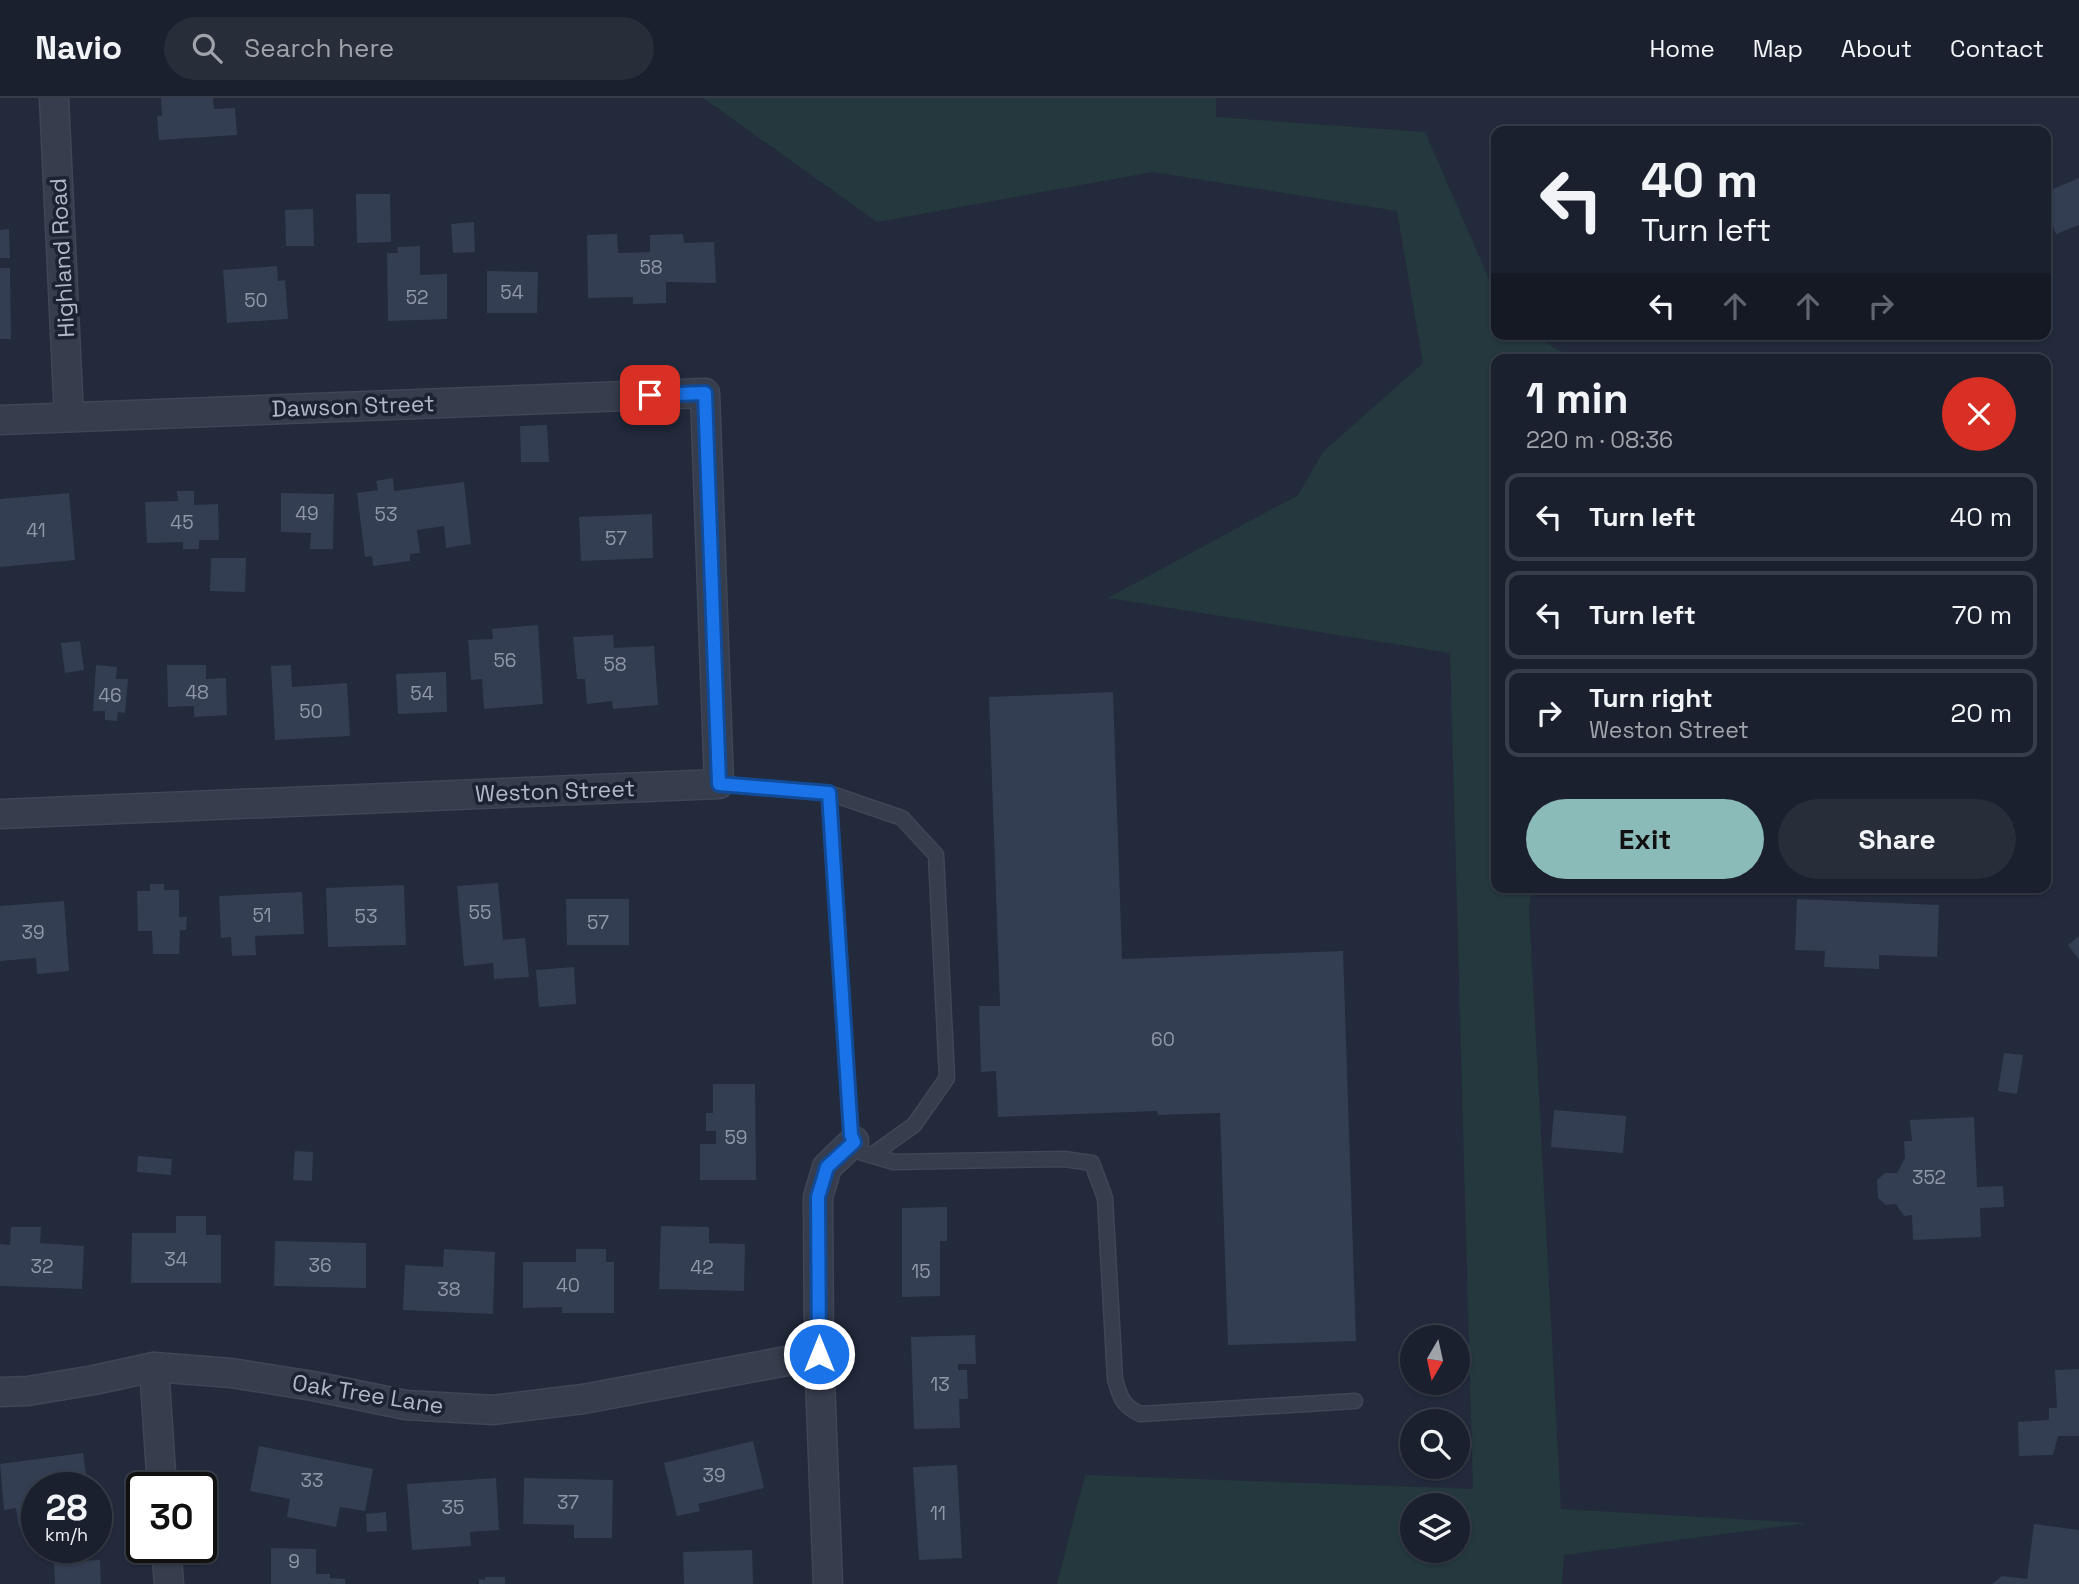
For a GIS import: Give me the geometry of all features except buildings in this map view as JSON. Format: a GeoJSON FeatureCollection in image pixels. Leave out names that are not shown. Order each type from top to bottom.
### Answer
{"type":"FeatureCollection","features":[{"type":"Feature","properties":{"kind":"street","name":"Highland Road"},"geometry":{"type":"LineString","coordinates":[[54,98],[69,417]]}},
{"type":"Feature","properties":{"kind":"street","name":"Dawson Street"},"geometry":{"type":"LineString","coordinates":[[0,420],[705,393],[719,784]]}},
{"type":"Feature","properties":{"kind":"street","name":"Weston Street"},"geometry":{"type":"LineString","coordinates":[[0,814],[719,784]]}},
{"type":"Feature","properties":{"kind":"street"},"geometry":{"type":"LineString","coordinates":[[828,1584],[819,1354],[818,1197],[827,1167],[863,1148]]}},
{"type":"Feature","properties":{"kind":"street","name":"Oak Tree Lane"},"geometry":{"type":"LineString","coordinates":[[0,1392],[28,1391],[154,1367],[231,1373],[406,1405],[493,1410],[583,1399],[819,1354]]}},
{"type":"Feature","properties":{"kind":"street"},"geometry":{"type":"LineString","coordinates":[[154,1367],[161,1472]]}},
{"type":"Feature","properties":{"kind":"street"},"geometry":{"type":"LineString","coordinates":[[167,1563],[169,1584]]}},
{"type":"Feature","properties":{"kind":"lane"},"geometry":{"type":"LineString","coordinates":[[719,784],[829,793],[902,818],[936,855],[947,1078],[914,1125],[863,1148]]}},
{"type":"Feature","properties":{"kind":"lane"},"geometry":{"type":"LineString","coordinates":[[829,793],[851,1135],[863,1148],[894,1162],[1064,1159],[1092,1163],[1105,1198],[1115,1379],[1127,1408],[1140,1414],[1355,1401]]}},
{"type":"Feature","properties":{"kind":"green space"},"geometry":{"type":"Polygon","coordinates":[[[703,98],[1216,98],[1216,117],[1425,132],[1491,284],[1491,340],[1541,340],[1565,354],[1491,354],[1491,893],[1531,893],[1529,909],[1561,1509],[1807,1523],[1564,1555],[1562,1584],[1057,1584],[1085,1475],[1473,1489],[1450,653],[1108,598],[1298,495],[1323,452],[1423,363],[1397,211],[1153,172],[877,222],[703,98]]]}},
{"type":"Feature","properties":{"kind":"route"},"geometry":{"type":"LineString","coordinates":[[650,395],[705,393],[719,784],[829,793],[851,1135],[854,1142],[827,1167],[818,1197],[819,1354]]}}]}
